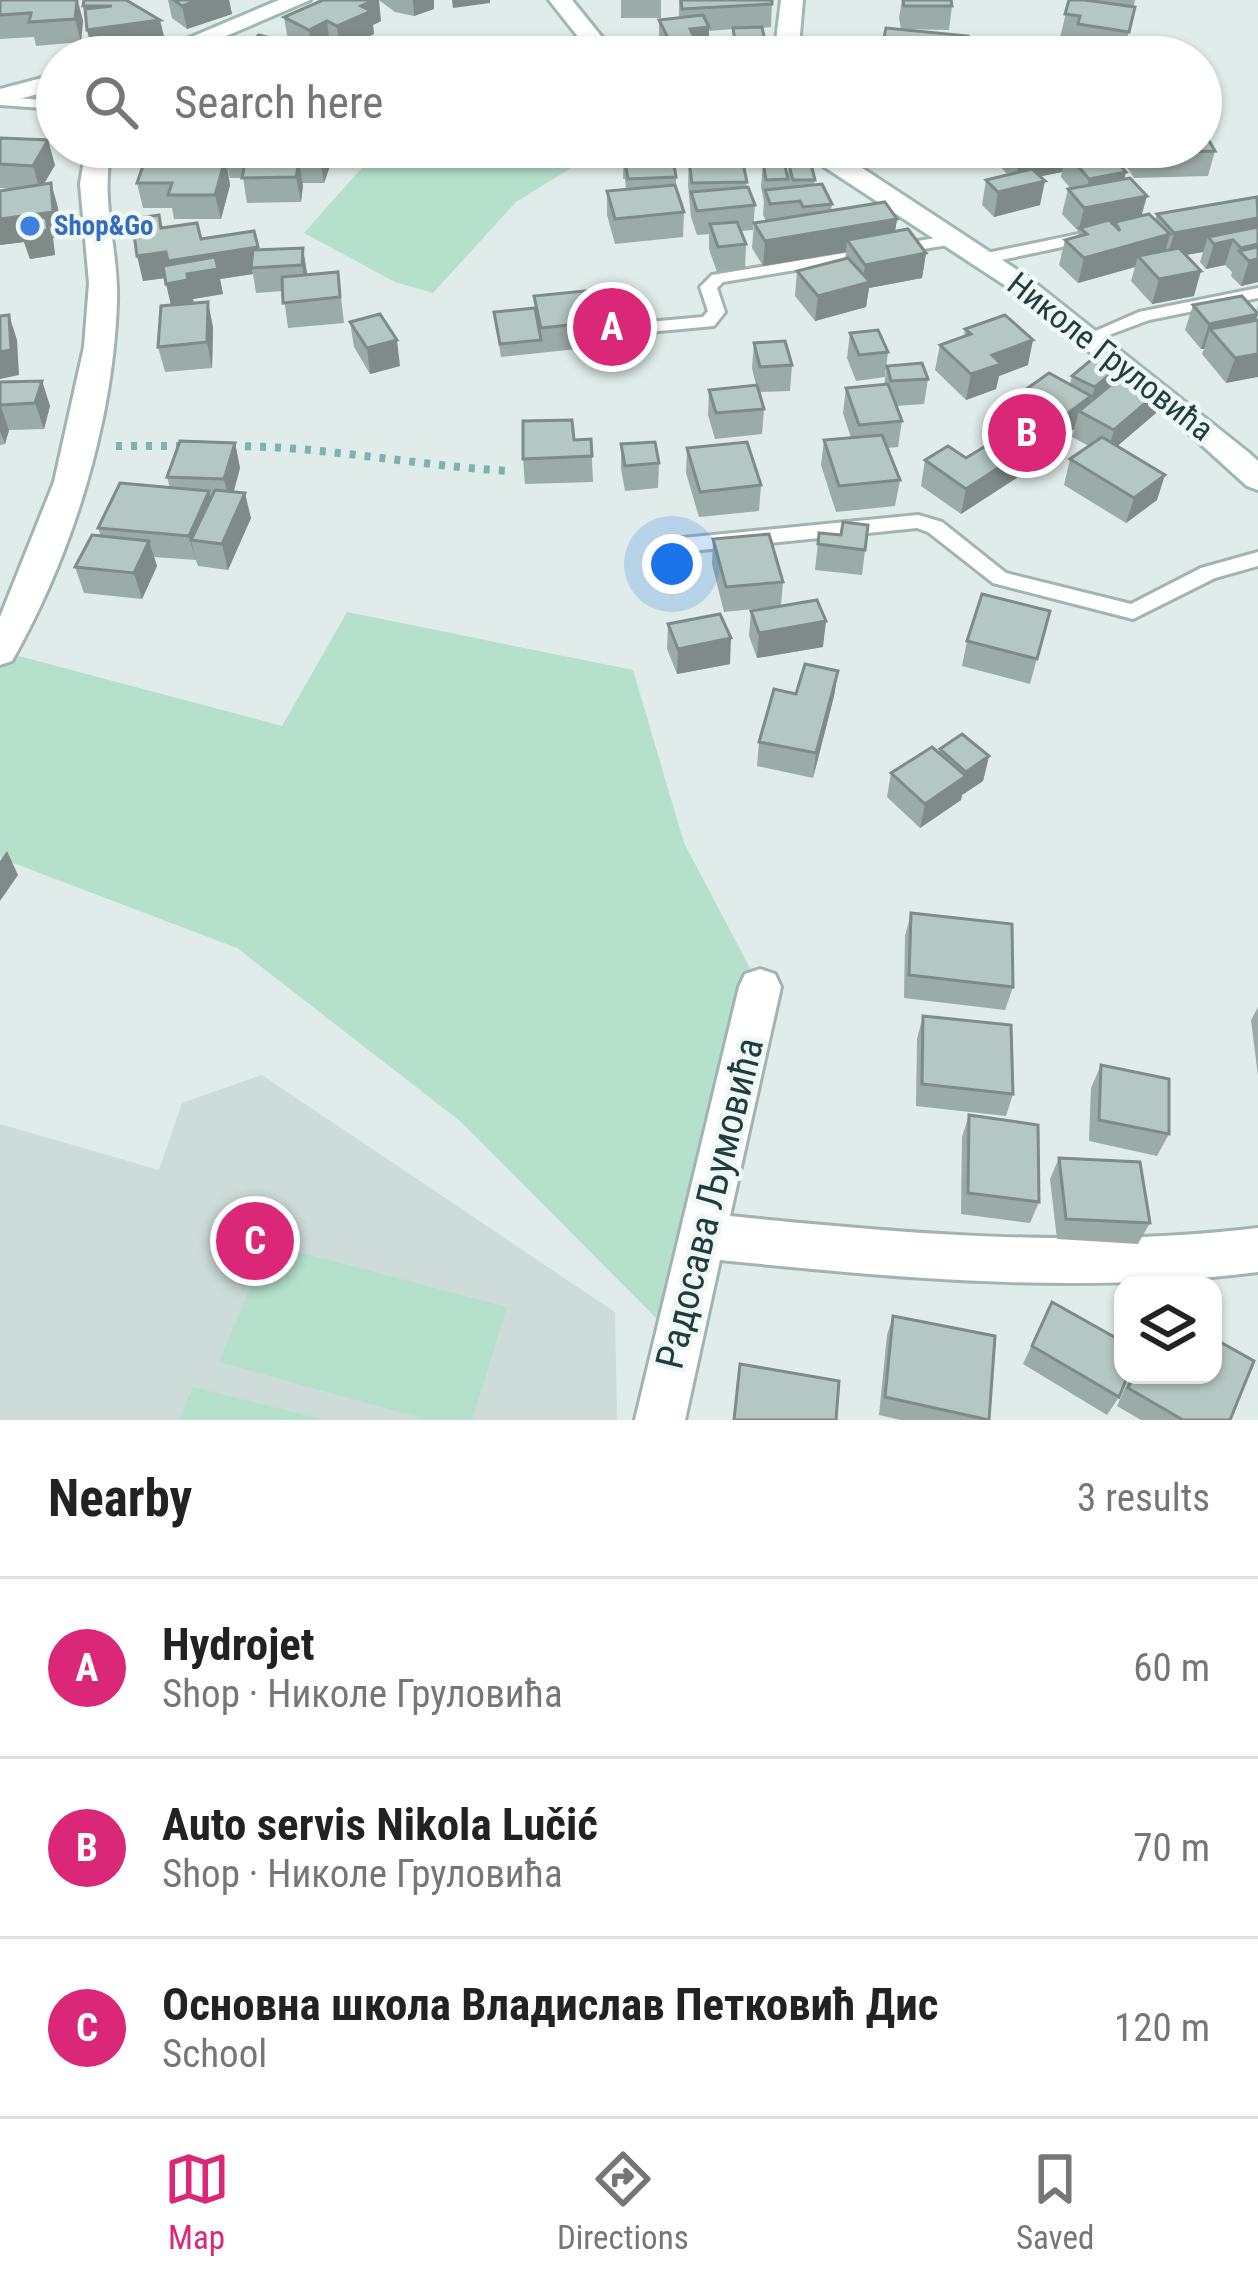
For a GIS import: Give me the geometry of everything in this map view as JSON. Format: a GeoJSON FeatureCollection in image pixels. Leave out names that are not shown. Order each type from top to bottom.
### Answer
{"type":"FeatureCollection","features":[{"type":"Feature","properties":{"kind":"street"},"geometry":{"type":"LineString","coordinates":[[209,36],[299,0]]}},
{"type":"Feature","properties":{"kind":"street"},"geometry":{"type":"LineString","coordinates":[[560,0],[589,36]]}},
{"type":"Feature","properties":{"kind":"street"},"geometry":{"type":"LineString","coordinates":[[789,36],[793,0]]}},
{"type":"Feature","properties":{"kind":"street"},"geometry":{"type":"LineString","coordinates":[[0,99],[36,88]]}},
{"type":"Feature","properties":{"kind":"street"},"geometry":{"type":"LineString","coordinates":[[0,652],[36,582],[78,446],[104,303],[97,168]]}},
{"type":"Feature","properties":{"kind":"street","name":"Николе Груловића"},"geometry":{"type":"LineString","coordinates":[[845,168],[987,258],[1166,395],[1258,478]]}},
{"type":"Feature","properties":{"kind":"street","name":"Радосава Љумовића"},"geometry":{"type":"LineString","coordinates":[[660,1420],[760,987]]}},
{"type":"Feature","properties":{"kind":"street"},"geometry":{"type":"LineString","coordinates":[[704,1236],[917,1256],[1084,1264],[1258,1250]]}},
{"type":"Feature","properties":{"kind":"lane"},"geometry":{"type":"LineString","coordinates":[[0,99],[36,103]]}},
{"type":"Feature","properties":{"kind":"lane"},"geometry":{"type":"LineString","coordinates":[[987,258],[1107,233]]}},
{"type":"Feature","properties":{"kind":"lane"},"geometry":{"type":"LineString","coordinates":[[616,330],[708,322],[717,312],[708,286],[718,278],[960,238]]}},
{"type":"Feature","properties":{"kind":"lane"},"geometry":{"type":"LineString","coordinates":[[1090,337],[1145,316],[1258,292]]}},
{"type":"Feature","properties":{"kind":"lane"},"geometry":{"type":"LineString","coordinates":[[672,546],[918,521],[935,527],[1000,578],[1133,612],[1208,573],[1258,559]]}},
{"type":"Feature","properties":{"kind":"path"},"geometry":{"type":"LineString","coordinates":[[78,446],[191,446]]}},
{"type":"Feature","properties":{"kind":"path"},"geometry":{"type":"LineString","coordinates":[[214,446],[304,446],[511,471]]}},
{"type":"Feature","properties":{"kind":"shaded area"},"geometry":{"type":"Polygon","coordinates":[[[262,1075],[615,1312],[617,1420],[0,1420],[0,1124],[159,1170],[182,1103],[262,1075]]]}},
{"type":"Feature","properties":{"kind":"green space"},"geometry":{"type":"Polygon","coordinates":[[[362,168],[571,168],[516,202],[433,293],[395,282],[304,233],[362,168]]]}},
{"type":"Feature","properties":{"kind":"green space"},"geometry":{"type":"Polygon","coordinates":[[[347,612],[633,670],[684,843],[760,987],[677,1339],[460,1121],[237,948],[0,858],[0,651],[282,726],[347,612]]]}},
{"type":"Feature","properties":{"kind":"green space"},"geometry":{"type":"Polygon","coordinates":[[[268,1244],[507,1307],[472,1420],[428,1420],[219,1362],[268,1244]]]}},
{"type":"Feature","properties":{"kind":"green space"},"geometry":{"type":"Polygon","coordinates":[[[193,1387],[325,1420],[179,1420],[193,1387]]]}},
{"type":"Feature","properties":{"kind":"building"},"geometry":{"type":"Polygon","coordinates":[[[0,0],[77,0],[75,19],[29,22],[31,13],[0,15],[0,0]]]}},
{"type":"Feature","properties":{"kind":"building"},"geometry":{"type":"Polygon","coordinates":[[[84,0],[126,0],[160,20],[87,30],[85,9],[112,6],[83,6],[84,0]]]}},
{"type":"Feature","properties":{"kind":"building"},"geometry":{"type":"Polygon","coordinates":[[[323,0],[374,0],[361,6],[371,11],[337,26],[327,21],[309,30],[284,17],[323,0]]]}},
{"type":"Feature","properties":{"kind":"building"},"geometry":{"type":"Polygon","coordinates":[[[681,0],[772,0],[772,4],[682,9],[681,0]]]}},
{"type":"Feature","properties":{"kind":"building"},"geometry":{"type":"Polygon","coordinates":[[[903,0],[951,0],[952,6],[904,6],[903,0]]]}},
{"type":"Feature","properties":{"kind":"building"},"geometry":{"type":"Polygon","coordinates":[[[1069,0],[1135,7],[1129,32],[1078,24],[1080,16],[1065,14],[1069,0]]]}},
{"type":"Feature","properties":{"kind":"building"},"geometry":{"type":"Polygon","coordinates":[[[703,15],[709,27],[690,29],[694,36],[667,36],[659,20],[703,15]]]}},
{"type":"Feature","properties":{"kind":"building"},"geometry":{"type":"Polygon","coordinates":[[[762,27],[764,36],[734,36],[733,28],[762,27]]]}},
{"type":"Feature","properties":{"kind":"building"},"geometry":{"type":"Polygon","coordinates":[[[886,28],[968,36],[884,36],[886,28]]]}},
{"type":"Feature","properties":{"kind":"building"},"geometry":{"type":"Polygon","coordinates":[[[0,138],[36,140],[33,166],[0,164],[0,138]]]}},
{"type":"Feature","properties":{"kind":"building"},"geometry":{"type":"Polygon","coordinates":[[[142,168],[223,168],[215,195],[168,195],[172,183],[137,183],[142,168]]]}},
{"type":"Feature","properties":{"kind":"building"},"geometry":{"type":"Polygon","coordinates":[[[244,168],[298,168],[296,177],[242,178],[244,168]]]}},
{"type":"Feature","properties":{"kind":"building"},"geometry":{"type":"Polygon","coordinates":[[[626,168],[674,168],[676,177],[628,179],[626,168]]]}},
{"type":"Feature","properties":{"kind":"building"},"geometry":{"type":"Polygon","coordinates":[[[690,168],[744,168],[747,182],[692,183],[690,168]]]}},
{"type":"Feature","properties":{"kind":"building"},"geometry":{"type":"Polygon","coordinates":[[[764,168],[785,168],[788,179],[766,180],[764,168]]]}},
{"type":"Feature","properties":{"kind":"building"},"geometry":{"type":"Polygon","coordinates":[[[790,168],[812,168],[815,180],[793,180],[790,168]]]}},
{"type":"Feature","properties":{"kind":"building"},"geometry":{"type":"Polygon","coordinates":[[[1080,168],[1122,168],[1126,172],[1089,179],[1080,168]]]}},
{"type":"Feature","properties":{"kind":"building"},"geometry":{"type":"Polygon","coordinates":[[[1032,169],[1045,181],[998,192],[986,180],[1032,169]]]}},
{"type":"Feature","properties":{"kind":"building"},"geometry":{"type":"Polygon","coordinates":[[[1130,178],[1147,196],[1084,208],[1068,189],[1130,178]]]}},
{"type":"Feature","properties":{"kind":"building"},"geometry":{"type":"Polygon","coordinates":[[[51,183],[53,212],[0,219],[0,191],[51,183]]]}},
{"type":"Feature","properties":{"kind":"building"},"geometry":{"type":"Polygon","coordinates":[[[822,184],[832,204],[770,204],[765,190],[822,184]]]}},
{"type":"Feature","properties":{"kind":"building"},"geometry":{"type":"Polygon","coordinates":[[[675,185],[684,212],[615,219],[607,191],[675,185]]]}},
{"type":"Feature","properties":{"kind":"building"},"geometry":{"type":"Polygon","coordinates":[[[748,187],[755,205],[697,211],[691,192],[748,187]]]}},
{"type":"Feature","properties":{"kind":"building"},"geometry":{"type":"Polygon","coordinates":[[[1257,197],[1258,218],[1174,233],[1157,214],[1257,197]]]}},
{"type":"Feature","properties":{"kind":"building"},"geometry":{"type":"Polygon","coordinates":[[[885,202],[897,219],[765,241],[754,223],[885,202]]]}},
{"type":"Feature","properties":{"kind":"building"},"geometry":{"type":"Polygon","coordinates":[[[1149,214],[1170,234],[1084,258],[1065,240],[1087,234],[1080,228],[1109,220],[1120,231],[1115,222],[1149,214]]]}},
{"type":"Feature","properties":{"kind":"building"},"geometry":{"type":"Polygon","coordinates":[[[159,215],[161,228],[197,223],[201,239],[254,231],[258,247],[168,261],[166,252],[137,256],[132,219],[159,215]]]}},
{"type":"Feature","properties":{"kind":"building"},"geometry":{"type":"Polygon","coordinates":[[[46,217],[48,230],[22,234],[20,221],[46,217]]]}},
{"type":"Feature","properties":{"kind":"building"},"geometry":{"type":"Polygon","coordinates":[[[737,222],[746,244],[718,247],[710,224],[737,222]]]}},
{"type":"Feature","properties":{"kind":"building"},"geometry":{"type":"Polygon","coordinates":[[[1258,227],[1258,244],[1241,248],[1233,240],[1214,244],[1208,237],[1258,227]]]}},
{"type":"Feature","properties":{"kind":"building"},"geometry":{"type":"Polygon","coordinates":[[[908,229],[926,253],[865,265],[847,240],[908,229]]]}},
{"type":"Feature","properties":{"kind":"building"},"geometry":{"type":"Polygon","coordinates":[[[1258,247],[1258,259],[1249,261],[1239,251],[1258,247]]]}},
{"type":"Feature","properties":{"kind":"building"},"geometry":{"type":"Polygon","coordinates":[[[303,248],[302,265],[251,268],[253,250],[303,248]]]}},
{"type":"Feature","properties":{"kind":"building"},"geometry":{"type":"Polygon","coordinates":[[[1179,248],[1201,271],[1159,279],[1138,256],[1179,248]]]}},
{"type":"Feature","properties":{"kind":"building"},"geometry":{"type":"Polygon","coordinates":[[[215,257],[218,269],[187,274],[188,280],[166,284],[163,266],[215,257]]]}},
{"type":"Feature","properties":{"kind":"building"},"geometry":{"type":"Polygon","coordinates":[[[848,258],[870,282],[818,296],[797,271],[848,258]]]}},
{"type":"Feature","properties":{"kind":"building"},"geometry":{"type":"Polygon","coordinates":[[[338,272],[340,297],[283,303],[282,277],[338,272]]]}},
{"type":"Feature","properties":{"kind":"building"},"geometry":{"type":"Polygon","coordinates":[[[604,289],[614,320],[541,328],[534,296],[604,289]]]}},
{"type":"Feature","properties":{"kind":"building"},"geometry":{"type":"Polygon","coordinates":[[[1242,296],[1258,314],[1209,324],[1193,305],[1242,296]]]}},
{"type":"Feature","properties":{"kind":"building"},"geometry":{"type":"Polygon","coordinates":[[[208,302],[207,342],[158,347],[161,306],[208,302]]]}},
{"type":"Feature","properties":{"kind":"building"},"geometry":{"type":"Polygon","coordinates":[[[535,308],[541,340],[500,344],[494,312],[535,308]]]}},
{"type":"Feature","properties":{"kind":"building"},"geometry":{"type":"Polygon","coordinates":[[[380,314],[397,340],[367,348],[350,322],[380,314]]]}},
{"type":"Feature","properties":{"kind":"building"},"geometry":{"type":"Polygon","coordinates":[[[9,315],[11,350],[0,352],[0,316],[9,315]]]}},
{"type":"Feature","properties":{"kind":"building"},"geometry":{"type":"Polygon","coordinates":[[[1005,315],[1033,340],[992,355],[1001,364],[971,374],[940,345],[971,334],[965,329],[1005,315]]]}},
{"type":"Feature","properties":{"kind":"building"},"geometry":{"type":"Polygon","coordinates":[[[1258,320],[1258,354],[1235,358],[1210,329],[1258,320]]]}},
{"type":"Feature","properties":{"kind":"building"},"geometry":{"type":"Polygon","coordinates":[[[878,330],[888,352],[859,355],[850,333],[878,330]]]}},
{"type":"Feature","properties":{"kind":"building"},"geometry":{"type":"Polygon","coordinates":[[[785,341],[792,365],[760,367],[754,343],[785,341]]]}},
{"type":"Feature","properties":{"kind":"building"},"geometry":{"type":"Polygon","coordinates":[[[1103,350],[1125,362],[1095,387],[1072,376],[1103,350]]]}},
{"type":"Feature","properties":{"kind":"building"},"geometry":{"type":"Polygon","coordinates":[[[922,363],[928,379],[891,381],[887,366],[922,363]]]}},
{"type":"Feature","properties":{"kind":"building"},"geometry":{"type":"Polygon","coordinates":[[[1129,370],[1163,388],[1114,430],[1079,411],[1129,370]]]}},
{"type":"Feature","properties":{"kind":"building"},"geometry":{"type":"Polygon","coordinates":[[[1049,373],[1091,396],[1051,426],[1008,402],[1049,373]]]}},
{"type":"Feature","properties":{"kind":"building"},"geometry":{"type":"Polygon","coordinates":[[[42,381],[35,403],[0,405],[0,382],[42,381]]]}},
{"type":"Feature","properties":{"kind":"building"},"geometry":{"type":"Polygon","coordinates":[[[888,384],[902,421],[859,425],[846,388],[888,384]]]}},
{"type":"Feature","properties":{"kind":"building"},"geometry":{"type":"Polygon","coordinates":[[[757,385],[764,409],[716,413],[709,390],[757,385]]]}},
{"type":"Feature","properties":{"kind":"building"},"geometry":{"type":"Polygon","coordinates":[[[572,420],[574,440],[591,439],[592,456],[523,459],[523,421],[572,420]]]}},
{"type":"Feature","properties":{"kind":"building"},"geometry":{"type":"Polygon","coordinates":[[[1007,433],[1030,447],[966,489],[925,460],[948,446],[966,458],[1007,433]]]}},
{"type":"Feature","properties":{"kind":"building"},"geometry":{"type":"Polygon","coordinates":[[[882,435],[900,480],[839,486],[824,440],[882,435]]]}},
{"type":"Feature","properties":{"kind":"building"},"geometry":{"type":"Polygon","coordinates":[[[1102,437],[1165,475],[1134,498],[1070,459],[1102,437]]]}},
{"type":"Feature","properties":{"kind":"building"},"geometry":{"type":"Polygon","coordinates":[[[180,441],[235,443],[224,479],[167,477],[180,441]]]}},
{"type":"Feature","properties":{"kind":"building"},"geometry":{"type":"Polygon","coordinates":[[[655,442],[659,463],[625,466],[621,444],[655,442]]]}},
{"type":"Feature","properties":{"kind":"building"},"geometry":{"type":"Polygon","coordinates":[[[747,442],[761,485],[700,492],[687,448],[747,442]]]}},
{"type":"Feature","properties":{"kind":"building"},"geometry":{"type":"Polygon","coordinates":[[[120,483],[209,491],[189,536],[98,528],[120,483]]]}},
{"type":"Feature","properties":{"kind":"building"},"geometry":{"type":"Polygon","coordinates":[[[215,490],[245,493],[222,544],[191,540],[215,490]]]}},
{"type":"Feature","properties":{"kind":"building"},"geometry":{"type":"Polygon","coordinates":[[[843,522],[868,525],[865,550],[818,544],[819,533],[841,535],[843,522]]]}},
{"type":"Feature","properties":{"kind":"building"},"geometry":{"type":"Polygon","coordinates":[[[769,534],[783,582],[726,587],[713,539],[769,534]]]}},
{"type":"Feature","properties":{"kind":"building"},"geometry":{"type":"Polygon","coordinates":[[[92,535],[149,541],[134,573],[75,567],[92,535]]]}},
{"type":"Feature","properties":{"kind":"building"},"geometry":{"type":"Polygon","coordinates":[[[982,594],[1050,611],[1037,659],[967,641],[982,594]]]}},
{"type":"Feature","properties":{"kind":"building"},"geometry":{"type":"Polygon","coordinates":[[[817,600],[826,621],[759,633],[751,611],[817,600]]]}},
{"type":"Feature","properties":{"kind":"building"},"geometry":{"type":"Polygon","coordinates":[[[720,614],[731,638],[678,649],[668,624],[720,614]]]}},
{"type":"Feature","properties":{"kind":"building"},"geometry":{"type":"Polygon","coordinates":[[[805,664],[838,671],[816,753],[759,742],[774,689],[796,694],[805,664]]]}},
{"type":"Feature","properties":{"kind":"building"},"geometry":{"type":"Polygon","coordinates":[[[962,734],[989,756],[966,772],[940,749],[962,734]]]}},
{"type":"Feature","properties":{"kind":"building"},"geometry":{"type":"Polygon","coordinates":[[[932,747],[966,776],[925,804],[891,773],[932,747]]]}},
{"type":"Feature","properties":{"kind":"building"},"geometry":{"type":"Polygon","coordinates":[[[911,913],[1012,924],[1013,987],[909,975],[911,913]]]}},
{"type":"Feature","properties":{"kind":"building"},"geometry":{"type":"Polygon","coordinates":[[[923,1016],[1011,1025],[1013,1094],[922,1084],[923,1016]]]}},
{"type":"Feature","properties":{"kind":"building"},"geometry":{"type":"Polygon","coordinates":[[[1101,1065],[1169,1079],[1169,1134],[1099,1120],[1101,1065]]]}},
{"type":"Feature","properties":{"kind":"building"},"geometry":{"type":"Polygon","coordinates":[[[969,1115],[1038,1125],[1039,1202],[968,1193],[969,1115]]]}},
{"type":"Feature","properties":{"kind":"building"},"geometry":{"type":"Polygon","coordinates":[[[1059,1158],[1140,1162],[1150,1223],[1066,1219],[1059,1158]]]}},
{"type":"Feature","properties":{"kind":"building"},"geometry":{"type":"Polygon","coordinates":[[[1052,1302],[1114,1337],[1114,1384],[1124,1384],[1119,1397],[1032,1346],[1052,1302]]]}},
{"type":"Feature","properties":{"kind":"building"},"geometry":{"type":"Polygon","coordinates":[[[893,1316],[995,1336],[989,1420],[885,1397],[893,1316]]]}},
{"type":"Feature","properties":{"kind":"building"},"geometry":{"type":"Polygon","coordinates":[[[1222,1343],[1254,1361],[1230,1420],[1183,1420],[1128,1388],[1130,1384],[1222,1384],[1222,1343]]]}},
{"type":"Feature","properties":{"kind":"building"},"geometry":{"type":"Polygon","coordinates":[[[740,1364],[839,1381],[836,1420],[734,1420],[740,1364]]]}},
{"type":"Feature","properties":{"kind":"place","name":"Shop&Go"},"geometry":{"type":"Point","coordinates":[30,226]}},
{"type":"Feature","properties":{"kind":"place","name":"Hydrojet"},"geometry":{"type":"Point","coordinates":[612,327]}},
{"type":"Feature","properties":{"kind":"place","name":"Auto servis Nikola Lučić"},"geometry":{"type":"Point","coordinates":[1027,433]}},
{"type":"Feature","properties":{"kind":"place","name":"Основна школа Владислав Петковић Дис"},"geometry":{"type":"Point","coordinates":[255,1241]}}]}
